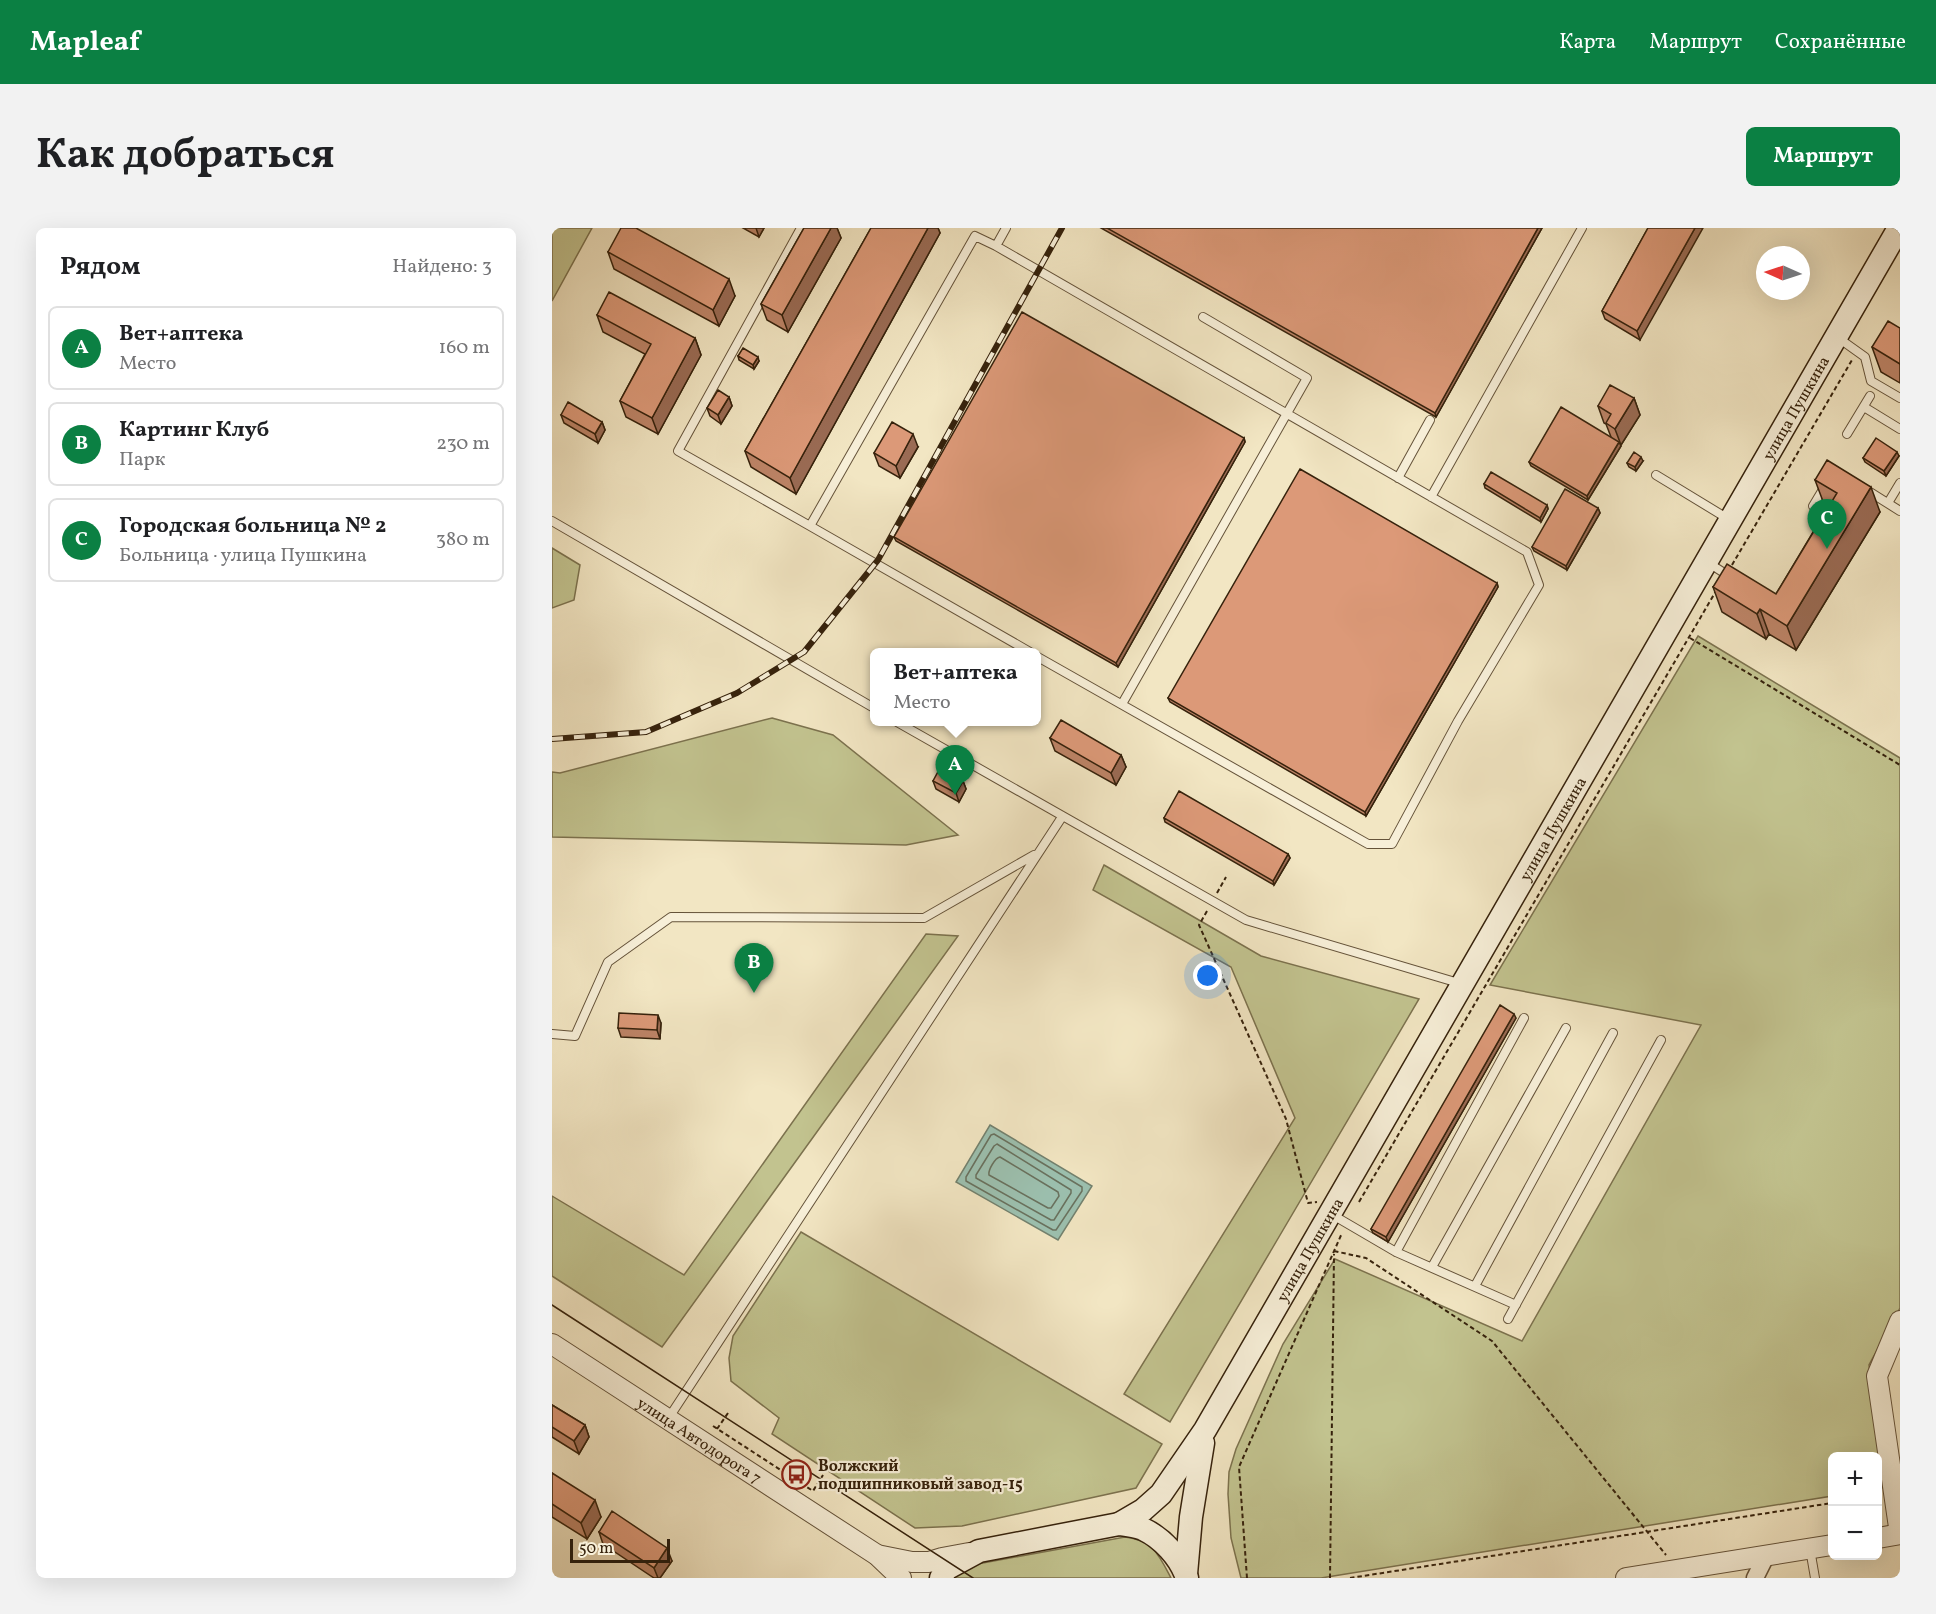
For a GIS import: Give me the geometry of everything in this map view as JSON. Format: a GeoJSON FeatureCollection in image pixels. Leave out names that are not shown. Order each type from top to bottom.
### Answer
{"type":"FeatureCollection","features":[{"type":"Feature","properties":{"kind":"main road","name":"улица Пушкина"},"geometry":{"type":"LineString","coordinates":[[941,1578],[946,1569],[979,1551],[1119,1524],[1143,1510],[1161,1494],[1205,1430],[1337,1216],[1463,984],[1899,228]]}},
{"type":"Feature","properties":{"kind":"main road","name":"улица Пушкина"},"geometry":{"type":"LineString","coordinates":[[1186,1576],[1196,1476],[1205,1430]]}},
{"type":"Feature","properties":{"kind":"main road","name":"улица Пушкина"},"geometry":{"type":"LineString","coordinates":[[1119,1524],[1142,1528],[1161,1541],[1176,1556],[1186,1576]]}},
{"type":"Feature","properties":{"kind":"street"},"geometry":{"type":"LineString","coordinates":[[1882,1537],[1900,1534],[1877,1376],[1900,1321]]}},
{"type":"Feature","properties":{"kind":"street","name":"улица Автодорога 7"},"geometry":{"type":"LineString","coordinates":[[552,1344],[877,1555],[901,1578]]}},
{"type":"Feature","properties":{"kind":"street"},"geometry":{"type":"LineString","coordinates":[[1626,1578],[1828,1546]]}},
{"type":"Feature","properties":{"kind":"street","name":"улица Автодорога 7"},"geometry":{"type":"LineString","coordinates":[[877,1555],[912,1562],[929,1562],[979,1551]]}},
{"type":"Feature","properties":{"kind":"street"},"geometry":{"type":"LineString","coordinates":[[1755,1578],[1766,1556]]}},
{"type":"Feature","properties":{"kind":"lane"},"geometry":{"type":"LineString","coordinates":[[801,228],[678,451],[1023,648]]}},
{"type":"Feature","properties":{"kind":"lane"},"geometry":{"type":"LineString","coordinates":[[996,246],[1006,228]]}},
{"type":"Feature","properties":{"kind":"lane"},"geometry":{"type":"LineString","coordinates":[[1431,497],[1582,228]]}},
{"type":"Feature","properties":{"kind":"lane"},"geometry":{"type":"LineString","coordinates":[[810,526],[975,236],[1527,552],[1539,585],[1458,722],[1392,844],[1368,844],[1041,659]]}},
{"type":"Feature","properties":{"kind":"lane"},"geometry":{"type":"LineString","coordinates":[[1122,704],[1307,378],[1203,317]]}},
{"type":"Feature","properties":{"kind":"lane"},"geometry":{"type":"LineString","coordinates":[[1836,336],[1857,351],[1868,354],[1871,381],[1900,398]]}},
{"type":"Feature","properties":{"kind":"lane"},"geometry":{"type":"LineString","coordinates":[[1847,434],[1870,396]]}},
{"type":"Feature","properties":{"kind":"lane"},"geometry":{"type":"LineString","coordinates":[[1864,407],[1900,429]]}},
{"type":"Feature","properties":{"kind":"lane"},"geometry":{"type":"LineString","coordinates":[[1398,478],[1430,420]]}},
{"type":"Feature","properties":{"kind":"lane"},"geometry":{"type":"LineString","coordinates":[[1656,475],[1731,520]]}},
{"type":"Feature","properties":{"kind":"lane"},"geometry":{"type":"LineString","coordinates":[[1825,528],[1831,518],[1813,506],[1830,479]]}},
{"type":"Feature","properties":{"kind":"lane"},"geometry":{"type":"LineString","coordinates":[[1888,503],[1900,483]]}},
{"type":"Feature","properties":{"kind":"lane"},"geometry":{"type":"LineString","coordinates":[[1862,486],[1900,511]]}},
{"type":"Feature","properties":{"kind":"lane"},"geometry":{"type":"LineString","coordinates":[[552,521],[870,706]]}},
{"type":"Feature","properties":{"kind":"lane"},"geometry":{"type":"LineString","coordinates":[[1707,562],[1743,584]]}},
{"type":"Feature","properties":{"kind":"lane"},"geometry":{"type":"LineString","coordinates":[[904,726],[1246,920],[1463,984]]}},
{"type":"Feature","properties":{"kind":"lane"},"geometry":{"type":"LineString","coordinates":[[668,1419],[1062,817]]}},
{"type":"Feature","properties":{"kind":"lane"},"geometry":{"type":"LineString","coordinates":[[552,1034],[575,1036],[608,962],[671,918],[924,918],[1037,854]]}},
{"type":"Feature","properties":{"kind":"lane"},"geometry":{"type":"LineString","coordinates":[[1396,1252],[1524,1018]]}},
{"type":"Feature","properties":{"kind":"lane"},"geometry":{"type":"LineString","coordinates":[[1432,1267],[1566,1028]]}},
{"type":"Feature","properties":{"kind":"lane"},"geometry":{"type":"LineString","coordinates":[[1475,1286],[1613,1033]]}},
{"type":"Feature","properties":{"kind":"lane"},"geometry":{"type":"LineString","coordinates":[[1508,1319],[1661,1041]]}},
{"type":"Feature","properties":{"kind":"lane"},"geometry":{"type":"LineString","coordinates":[[1337,1216],[1396,1252],[1516,1305]]}},
{"type":"Feature","properties":{"kind":"lane"},"geometry":{"type":"LineString","coordinates":[[1810,1548],[1815,1578]]}},
{"type":"Feature","properties":{"kind":"path"},"geometry":{"type":"LineString","coordinates":[[1330,1578],[1334,1251],[1337,1216],[1689,637],[1857,351]]}},
{"type":"Feature","properties":{"kind":"path"},"geometry":{"type":"LineString","coordinates":[[1689,637],[1900,765]]}},
{"type":"Feature","properties":{"kind":"path"},"geometry":{"type":"LineString","coordinates":[[1226,877],[1199,925],[1286,1119],[1308,1203],[1321,1202],[1337,1216]]}},
{"type":"Feature","properties":{"kind":"path"},"geometry":{"type":"LineString","coordinates":[[1334,1251],[1366,1258],[1492,1341],[1668,1557]]}},
{"type":"Feature","properties":{"kind":"path"},"geometry":{"type":"LineString","coordinates":[[1247,1578],[1239,1467],[1334,1251]]}},
{"type":"Feature","properties":{"kind":"path"},"geometry":{"type":"LineString","coordinates":[[717,1429],[728,1413]]}},
{"type":"Feature","properties":{"kind":"path"},"geometry":{"type":"LineString","coordinates":[[713,1426],[813,1491],[824,1475]]}},
{"type":"Feature","properties":{"kind":"path"},"geometry":{"type":"LineString","coordinates":[[1350,1578],[1828,1504]]}},
{"type":"Feature","properties":{"kind":"green space"},"geometry":{"type":"Polygon","coordinates":[[[552,228],[592,228],[552,301],[552,228]]]}},
{"type":"Feature","properties":{"kind":"green space"},"geometry":{"type":"Polygon","coordinates":[[[552,548],[580,565],[574,600],[552,608],[552,548]]]}},
{"type":"Feature","properties":{"kind":"green space"},"geometry":{"type":"Polygon","coordinates":[[[1698,636],[1900,758],[1900,1308],[1869,1365],[1880,1452],[1828,1452],[1828,1497],[1321,1578],[1241,1578],[1231,1538],[1229,1472],[1236,1449],[1283,1344],[1335,1259],[1522,1341],[1701,1025],[1490,985],[1698,636]]]}},
{"type":"Feature","properties":{"kind":"green space"},"geometry":{"type":"Polygon","coordinates":[[[772,718],[833,735],[958,835],[906,845],[552,837],[552,772],[560,773],[772,718]]]}},
{"type":"Feature","properties":{"kind":"green space"},"geometry":{"type":"Polygon","coordinates":[[[1104,865],[1261,956],[1419,999],[1170,1422],[1124,1394],[1295,1118],[1231,967],[1093,890],[1104,865]]]}},
{"type":"Feature","properties":{"kind":"green space"},"geometry":{"type":"Polygon","coordinates":[[[926,934],[958,936],[662,1347],[552,1276],[552,1196],[684,1275],[926,934]]]}},
{"type":"Feature","properties":{"kind":"green space"},"geometry":{"type":"Polygon","coordinates":[[[801,1232],[1162,1444],[1136,1488],[962,1526],[915,1528],[772,1434],[779,1418],[731,1381],[729,1358],[733,1336],[801,1232]]]}},
{"type":"Feature","properties":{"kind":"green space"},"geometry":{"type":"Polygon","coordinates":[[[1882,1464],[1885,1487],[1882,1488],[1882,1464]]]}},
{"type":"Feature","properties":{"kind":"green space"},"geometry":{"type":"Polygon","coordinates":[[[1125,1537],[1149,1545],[1159,1556],[1171,1578],[953,1578],[972,1565],[1125,1537]]]}},
{"type":"Feature","properties":{"kind":"water"},"geometry":{"type":"Polygon","coordinates":[[[990,1125],[1092,1186],[1058,1240],[956,1182],[990,1125]]]}},
{"type":"Feature","properties":{"kind":"building"},"geometry":{"type":"Polygon","coordinates":[[[621,228],[636,228],[729,279],[713,310],[608,252],[621,228]]]}},
{"type":"Feature","properties":{"kind":"building"},"geometry":{"type":"Polygon","coordinates":[[[804,228],[831,228],[782,315],[761,304],[804,228]]]}},
{"type":"Feature","properties":{"kind":"building"},"geometry":{"type":"Polygon","coordinates":[[[871,228],[928,228],[790,478],[745,451],[871,228]]]}},
{"type":"Feature","properties":{"kind":"building"},"geometry":{"type":"Polygon","coordinates":[[[1107,228],[1538,228],[1435,413],[1107,228]]]}},
{"type":"Feature","properties":{"kind":"building"},"geometry":{"type":"Polygon","coordinates":[[[1648,228],[1695,228],[1637,331],[1602,311],[1648,228]]]}},
{"type":"Feature","properties":{"kind":"building"},"geometry":{"type":"Polygon","coordinates":[[[609,292],[695,338],[652,418],[620,401],[651,344],[597,315],[609,292]]]}},
{"type":"Feature","properties":{"kind":"building"},"geometry":{"type":"Polygon","coordinates":[[[1022,312],[1244,438],[1116,663],[894,537],[1022,312]]]}},
{"type":"Feature","properties":{"kind":"building"},"geometry":{"type":"Polygon","coordinates":[[[1888,321],[1900,328],[1900,364],[1872,347],[1888,321]]]}},
{"type":"Feature","properties":{"kind":"building"},"geometry":{"type":"Polygon","coordinates":[[[743,348],[758,357],[753,365],[738,356],[743,348]]]}},
{"type":"Feature","properties":{"kind":"building"},"geometry":{"type":"Polygon","coordinates":[[[1610,385],[1634,398],[1615,429],[1606,423],[1611,414],[1598,406],[1610,385]]]}},
{"type":"Feature","properties":{"kind":"building"},"geometry":{"type":"Polygon","coordinates":[[[718,390],[729,397],[718,415],[707,408],[718,390]]]}},
{"type":"Feature","properties":{"kind":"building"},"geometry":{"type":"Polygon","coordinates":[[[568,402],[602,422],[595,434],[561,415],[568,402]]]}},
{"type":"Feature","properties":{"kind":"building"},"geometry":{"type":"Polygon","coordinates":[[[1561,407],[1619,442],[1587,496],[1529,462],[1561,407]]]}},
{"type":"Feature","properties":{"kind":"building"},"geometry":{"type":"Polygon","coordinates":[[[892,422],[913,434],[896,466],[874,453],[892,422]]]}},
{"type":"Feature","properties":{"kind":"building"},"geometry":{"type":"Polygon","coordinates":[[[1876,438],[1897,452],[1884,471],[1863,458],[1876,438]]]}},
{"type":"Feature","properties":{"kind":"building"},"geometry":{"type":"Polygon","coordinates":[[[1634,452],[1641,457],[1635,467],[1627,463],[1634,452]]]}},
{"type":"Feature","properties":{"kind":"building"},"geometry":{"type":"Polygon","coordinates":[[[1827,460],[1871,487],[1787,626],[1760,609],[1757,614],[1713,587],[1727,564],[1776,594],[1837,493],[1815,480],[1827,460]]]}},
{"type":"Feature","properties":{"kind":"building"},"geometry":{"type":"Polygon","coordinates":[[[1300,469],[1497,583],[1365,812],[1168,698],[1300,469]]]}},
{"type":"Feature","properties":{"kind":"building"},"geometry":{"type":"Polygon","coordinates":[[[1491,472],[1547,505],[1540,518],[1484,484],[1491,472]]]}},
{"type":"Feature","properties":{"kind":"building"},"geometry":{"type":"Polygon","coordinates":[[[1565,489],[1598,508],[1566,566],[1532,547],[1565,489]]]}},
{"type":"Feature","properties":{"kind":"building"},"geometry":{"type":"Polygon","coordinates":[[[1061,720],[1121,755],[1111,773],[1050,738],[1061,720]]]}},
{"type":"Feature","properties":{"kind":"building"},"geometry":{"type":"Polygon","coordinates":[[[940,768],[963,781],[956,793],[933,781],[940,768]]]}},
{"type":"Feature","properties":{"kind":"building"},"geometry":{"type":"Polygon","coordinates":[[[1179,791],[1288,854],[1273,881],[1164,818],[1179,791]]]}},
{"type":"Feature","properties":{"kind":"building"},"geometry":{"type":"Polygon","coordinates":[[[1500,1005],[1514,1014],[1386,1237],[1371,1229],[1500,1005]]]}},
{"type":"Feature","properties":{"kind":"building"},"geometry":{"type":"Polygon","coordinates":[[[619,1013],[658,1015],[657,1030],[618,1028],[619,1013]]]}},
{"type":"Feature","properties":{"kind":"building"},"geometry":{"type":"Polygon","coordinates":[[[552,1405],[585,1425],[574,1441],[552,1427],[552,1405]]]}},
{"type":"Feature","properties":{"kind":"building"},"geometry":{"type":"Polygon","coordinates":[[[552,1473],[595,1500],[581,1523],[552,1504],[552,1473]]]}},
{"type":"Feature","properties":{"kind":"building"},"geometry":{"type":"Polygon","coordinates":[[[612,1511],[667,1548],[654,1568],[599,1532],[612,1511]]]}},
{"type":"Feature","properties":{"kind":"tram line"},"geometry":{"type":"LineString","coordinates":[[552,1305],[973,1578]]}},
{"type":"Feature","properties":{"kind":"railway"},"geometry":{"type":"LineString","coordinates":[[552,739],[646,732],[737,693],[804,652],[878,560],[1062,228]]}},
{"type":"Feature","properties":{"kind":"place","name":"Городская больница № 2"},"geometry":{"type":"Point","coordinates":[1827,549]}},
{"type":"Feature","properties":{"kind":"place","name":"Вет+аптека"},"geometry":{"type":"Point","coordinates":[955,795]}},
{"type":"Feature","properties":{"kind":"place","name":"Картинг Клуб"},"geometry":{"type":"Point","coordinates":[754,993]}},
{"type":"Feature","properties":{"kind":"place","name":"Волжский подшипниковый завод-15"},"geometry":{"type":"Point","coordinates":[797,1474]}}]}
